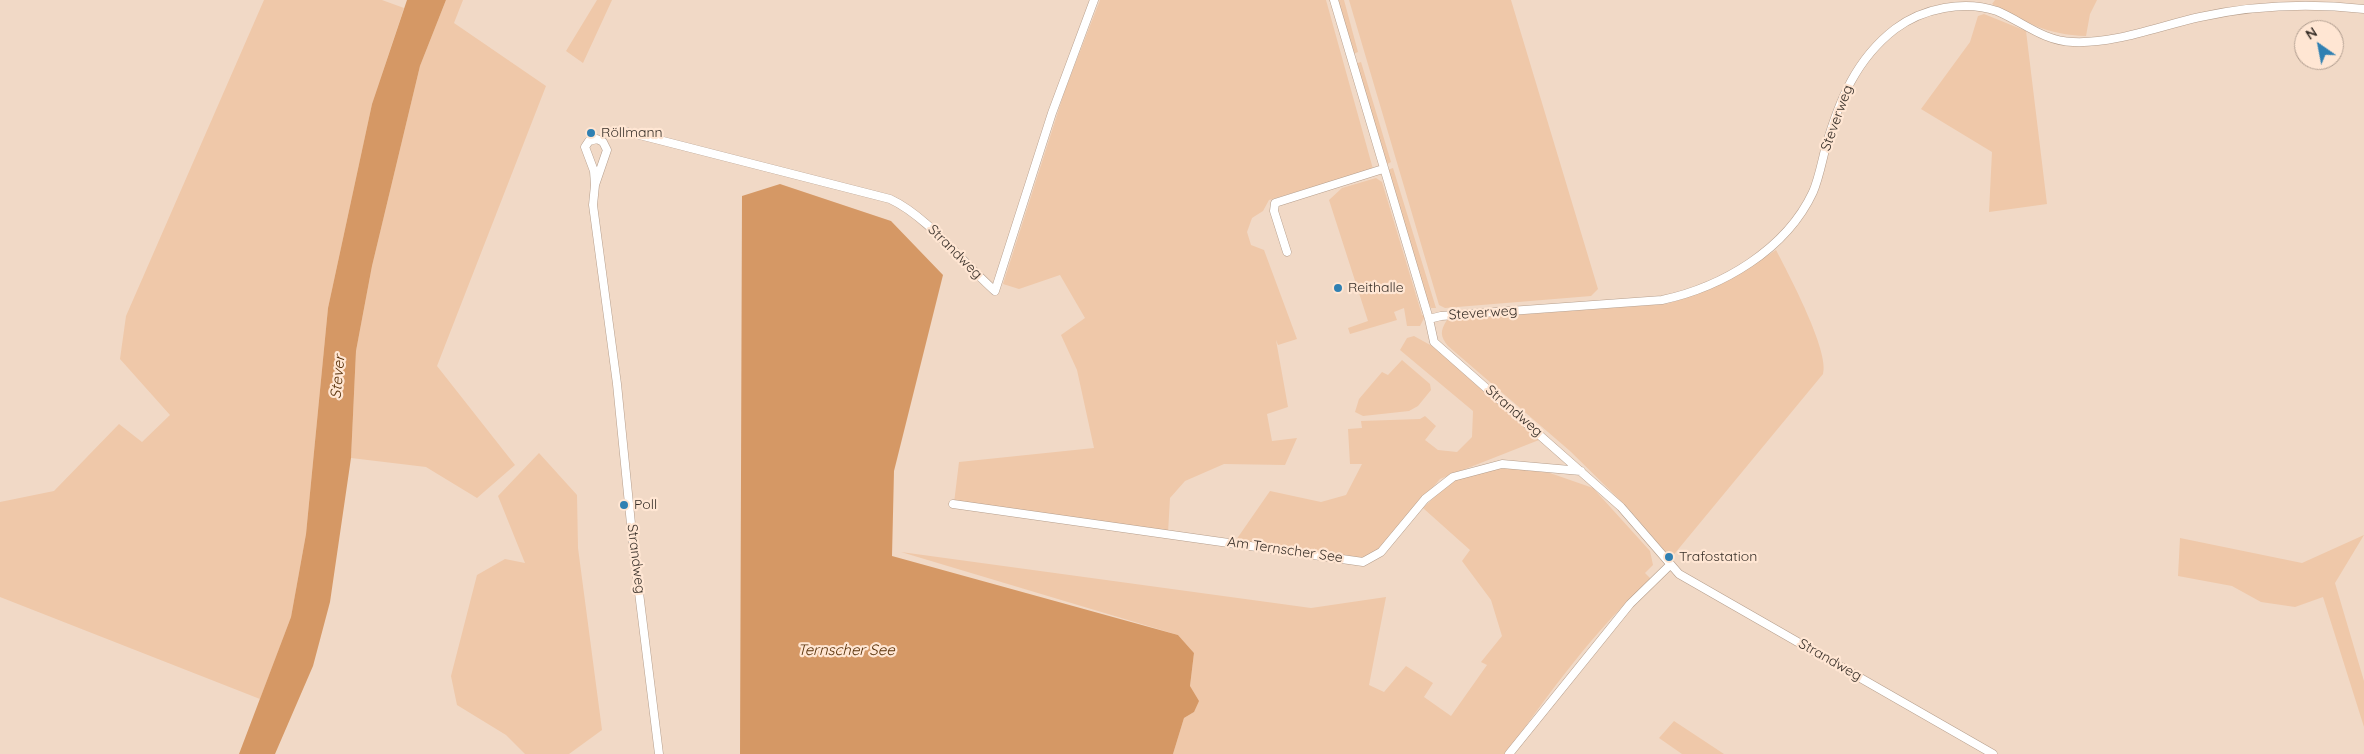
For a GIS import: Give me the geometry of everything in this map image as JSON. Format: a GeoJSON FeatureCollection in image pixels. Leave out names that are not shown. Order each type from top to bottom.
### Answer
{"type":"FeatureCollection","features":[{"type":"Feature","properties":{"kind":"street","name":"Strandweg"},"geometry":{"type":"LineString","coordinates":[[620,130],[890,200],[907,207],[995,291],[1052,113],[1094,0]]}},
{"type":"Feature","properties":{"kind":"street","name":"Strandweg"},"geometry":{"type":"LineString","coordinates":[[1334,0],[1429,319],[1434,342],[1621,507],[1670,565],[1680,574],[1993,754]]}},
{"type":"Feature","properties":{"kind":"street","name":"Steverweg"},"geometry":{"type":"LineString","coordinates":[[1429,319],[1441,316],[1662,300],[1696,291],[1740,268],[1768,250],[1781,238],[1808,201],[1813,192],[1840,102],[1863,61],[1895,29],[1927,11],[1951,6],[1978,6],[1995,10],[2052,39],[2080,42],[2120,36],[2242,8],[2290,5],[2364,10]]}},
{"type":"Feature","properties":{"kind":"street","name":"Strandweg"},"geometry":{"type":"LineString","coordinates":[[595,185],[607,150],[603,142],[597,139],[589,141],[585,147],[594,171],[593,205],[617,384],[633,544],[659,754]]}},
{"type":"Feature","properties":{"kind":"street"},"geometry":{"type":"LineString","coordinates":[[1287,252],[1274,211],[1275,203],[1383,169]]}},
{"type":"Feature","properties":{"kind":"street","name":"Am Ternscher See"},"geometry":{"type":"LineString","coordinates":[[953,504],[1363,562],[1382,552],[1425,499],[1453,477],[1502,464],[1582,471]]}},
{"type":"Feature","properties":{"kind":"street"},"geometry":{"type":"LineString","coordinates":[[1509,754],[1630,604],[1670,565]]}},
{"type":"Feature","properties":{"kind":"shaded area"},"geometry":{"type":"Polygon","coordinates":[[[264,0],[382,0],[404,8],[372,104],[328,308],[306,534],[291,617],[260,699],[0,597],[0,502],[54,491],[119,424],[142,442],[170,415],[120,359],[126,316],[264,0]]]}},
{"type":"Feature","properties":{"kind":"shaded area"},"geometry":{"type":"Polygon","coordinates":[[[446,0],[463,0],[454,23],[546,86],[437,366],[515,465],[477,498],[426,467],[351,458],[356,351],[372,266],[420,66],[446,0]]]}},
{"type":"Feature","properties":{"kind":"shaded area"},"geometry":{"type":"Polygon","coordinates":[[[597,0],[612,0],[583,63],[566,51],[597,0]]]}},
{"type":"Feature","properties":{"kind":"shaded area"},"geometry":{"type":"Polygon","coordinates":[[[1100,0],[1326,0],[1373,169],[1269,200],[1263,211],[1252,218],[1247,232],[1251,245],[1264,250],[1297,339],[1278,345],[1276,340],[1288,407],[1267,414],[1272,441],[1297,438],[1285,465],[1224,464],[1185,481],[1170,498],[1168,533],[954,503],[959,462],[1094,448],[1077,370],[1061,335],[1085,318],[1060,275],[1019,289],[1003,284],[1065,90],[1100,0]]]}},
{"type":"Feature","properties":{"kind":"shaded area"},"geometry":{"type":"Polygon","coordinates":[[[1337,0],[1344,0],[1358,52],[1353,54],[1337,0]]]}},
{"type":"Feature","properties":{"kind":"shaded area"},"geometry":{"type":"Polygon","coordinates":[[[1349,0],[1511,0],[1598,289],[1591,296],[1445,308],[1439,305],[1349,0]]]}},
{"type":"Feature","properties":{"kind":"shaded area"},"geometry":{"type":"Polygon","coordinates":[[[1995,0],[2097,0],[2090,14],[2086,36],[2060,33],[2037,26],[1992,4],[1995,0]]]}},
{"type":"Feature","properties":{"kind":"shaded area"},"geometry":{"type":"Polygon","coordinates":[[[1984,14],[2026,31],[2047,204],[1989,212],[1992,152],[1921,109],[1970,42],[1978,16],[1984,14]]]}},
{"type":"Feature","properties":{"kind":"shaded area"},"geometry":{"type":"Polygon","coordinates":[[[1361,62],[1391,162],[1385,165],[1355,64],[1361,62]]]}},
{"type":"Feature","properties":{"kind":"shaded area"},"geometry":{"type":"Polygon","coordinates":[[[1393,168],[1436,308],[1431,308],[1427,301],[1387,170],[1393,168]]]}},
{"type":"Feature","properties":{"kind":"shaded area"},"geometry":{"type":"Polygon","coordinates":[[[1376,178],[1382,182],[1422,315],[1425,316],[1420,326],[1407,326],[1404,308],[1394,312],[1397,320],[1350,334],[1348,328],[1368,321],[1329,200],[1342,188],[1376,178]]]}},
{"type":"Feature","properties":{"kind":"shaded area"},"geometry":{"type":"Polygon","coordinates":[[[1776,250],[1807,312],[1820,349],[1823,374],[1671,558],[1627,507],[1570,451],[1448,346],[1442,336],[1442,330],[1447,320],[1666,304],[1681,300],[1723,282],[1776,250]]]}},
{"type":"Feature","properties":{"kind":"shaded area"},"geometry":{"type":"Polygon","coordinates":[[[1414,336],[1432,346],[1539,440],[1440,479],[1380,551],[1363,562],[1236,540],[1270,491],[1321,502],[1346,495],[1362,464],[1350,464],[1348,429],[1362,428],[1361,421],[1420,419],[1425,416],[1436,426],[1425,440],[1438,450],[1457,452],[1472,437],[1473,411],[1400,350],[1407,338],[1414,336]]]}},
{"type":"Feature","properties":{"kind":"shaded area"},"geometry":{"type":"Polygon","coordinates":[[[1402,360],[1430,384],[1431,390],[1418,406],[1409,411],[1363,416],[1355,412],[1359,399],[1382,372],[1388,375],[1402,360]]]}},
{"type":"Feature","properties":{"kind":"shaded area"},"geometry":{"type":"Polygon","coordinates":[[[539,453],[577,495],[578,548],[602,730],[569,754],[525,754],[506,735],[457,705],[451,676],[477,575],[505,559],[525,563],[498,496],[539,453]]]}},
{"type":"Feature","properties":{"kind":"shaded area"},"geometry":{"type":"Polygon","coordinates":[[[1499,467],[1550,473],[1593,488],[1650,551],[1653,565],[1645,573],[1651,579],[1630,598],[1592,640],[1556,685],[1506,754],[1173,754],[1184,718],[1194,712],[1190,686],[1194,653],[1178,635],[901,552],[1311,608],[1386,597],[1369,685],[1384,692],[1406,666],[1433,683],[1424,697],[1451,716],[1487,665],[1481,662],[1502,636],[1491,600],[1462,561],[1470,550],[1423,508],[1450,482],[1499,467]]]}},
{"type":"Feature","properties":{"kind":"shaded area"},"geometry":{"type":"Polygon","coordinates":[[[2364,535],[2335,583],[2364,681],[2364,727],[2323,597],[2295,607],[2261,602],[2232,586],[2178,576],[2180,538],[2302,563],[2364,535]]]}},
{"type":"Feature","properties":{"kind":"shaded area"},"geometry":{"type":"Polygon","coordinates":[[[1674,721],[1724,754],[1682,754],[1659,738],[1674,721]]]}},
{"type":"Feature","properties":{"kind":"water","name":"Stever"},"geometry":{"type":"Polygon","coordinates":[[[407,0],[446,0],[420,66],[372,266],[356,351],[351,458],[330,602],[313,666],[275,754],[239,754],[291,617],[306,534],[328,308],[372,104],[407,0]]]}},
{"type":"Feature","properties":{"kind":"water","name":"Ternscher See"},"geometry":{"type":"Polygon","coordinates":[[[780,184],[891,221],[943,275],[894,471],[892,556],[1178,635],[1194,653],[1190,686],[1199,701],[1194,712],[1184,718],[1173,754],[740,754],[742,196],[780,184]]]}},
{"type":"Feature","properties":{"kind":"place","name":"Röllmann"},"geometry":{"type":"Point","coordinates":[591,133]}},
{"type":"Feature","properties":{"kind":"place","name":"Reithalle"},"geometry":{"type":"Point","coordinates":[1338,288]}},
{"type":"Feature","properties":{"kind":"place","name":"Poll"},"geometry":{"type":"Point","coordinates":[624,505]}},
{"type":"Feature","properties":{"kind":"place","name":"Trafostation"},"geometry":{"type":"Point","coordinates":[1669,557]}}]}
